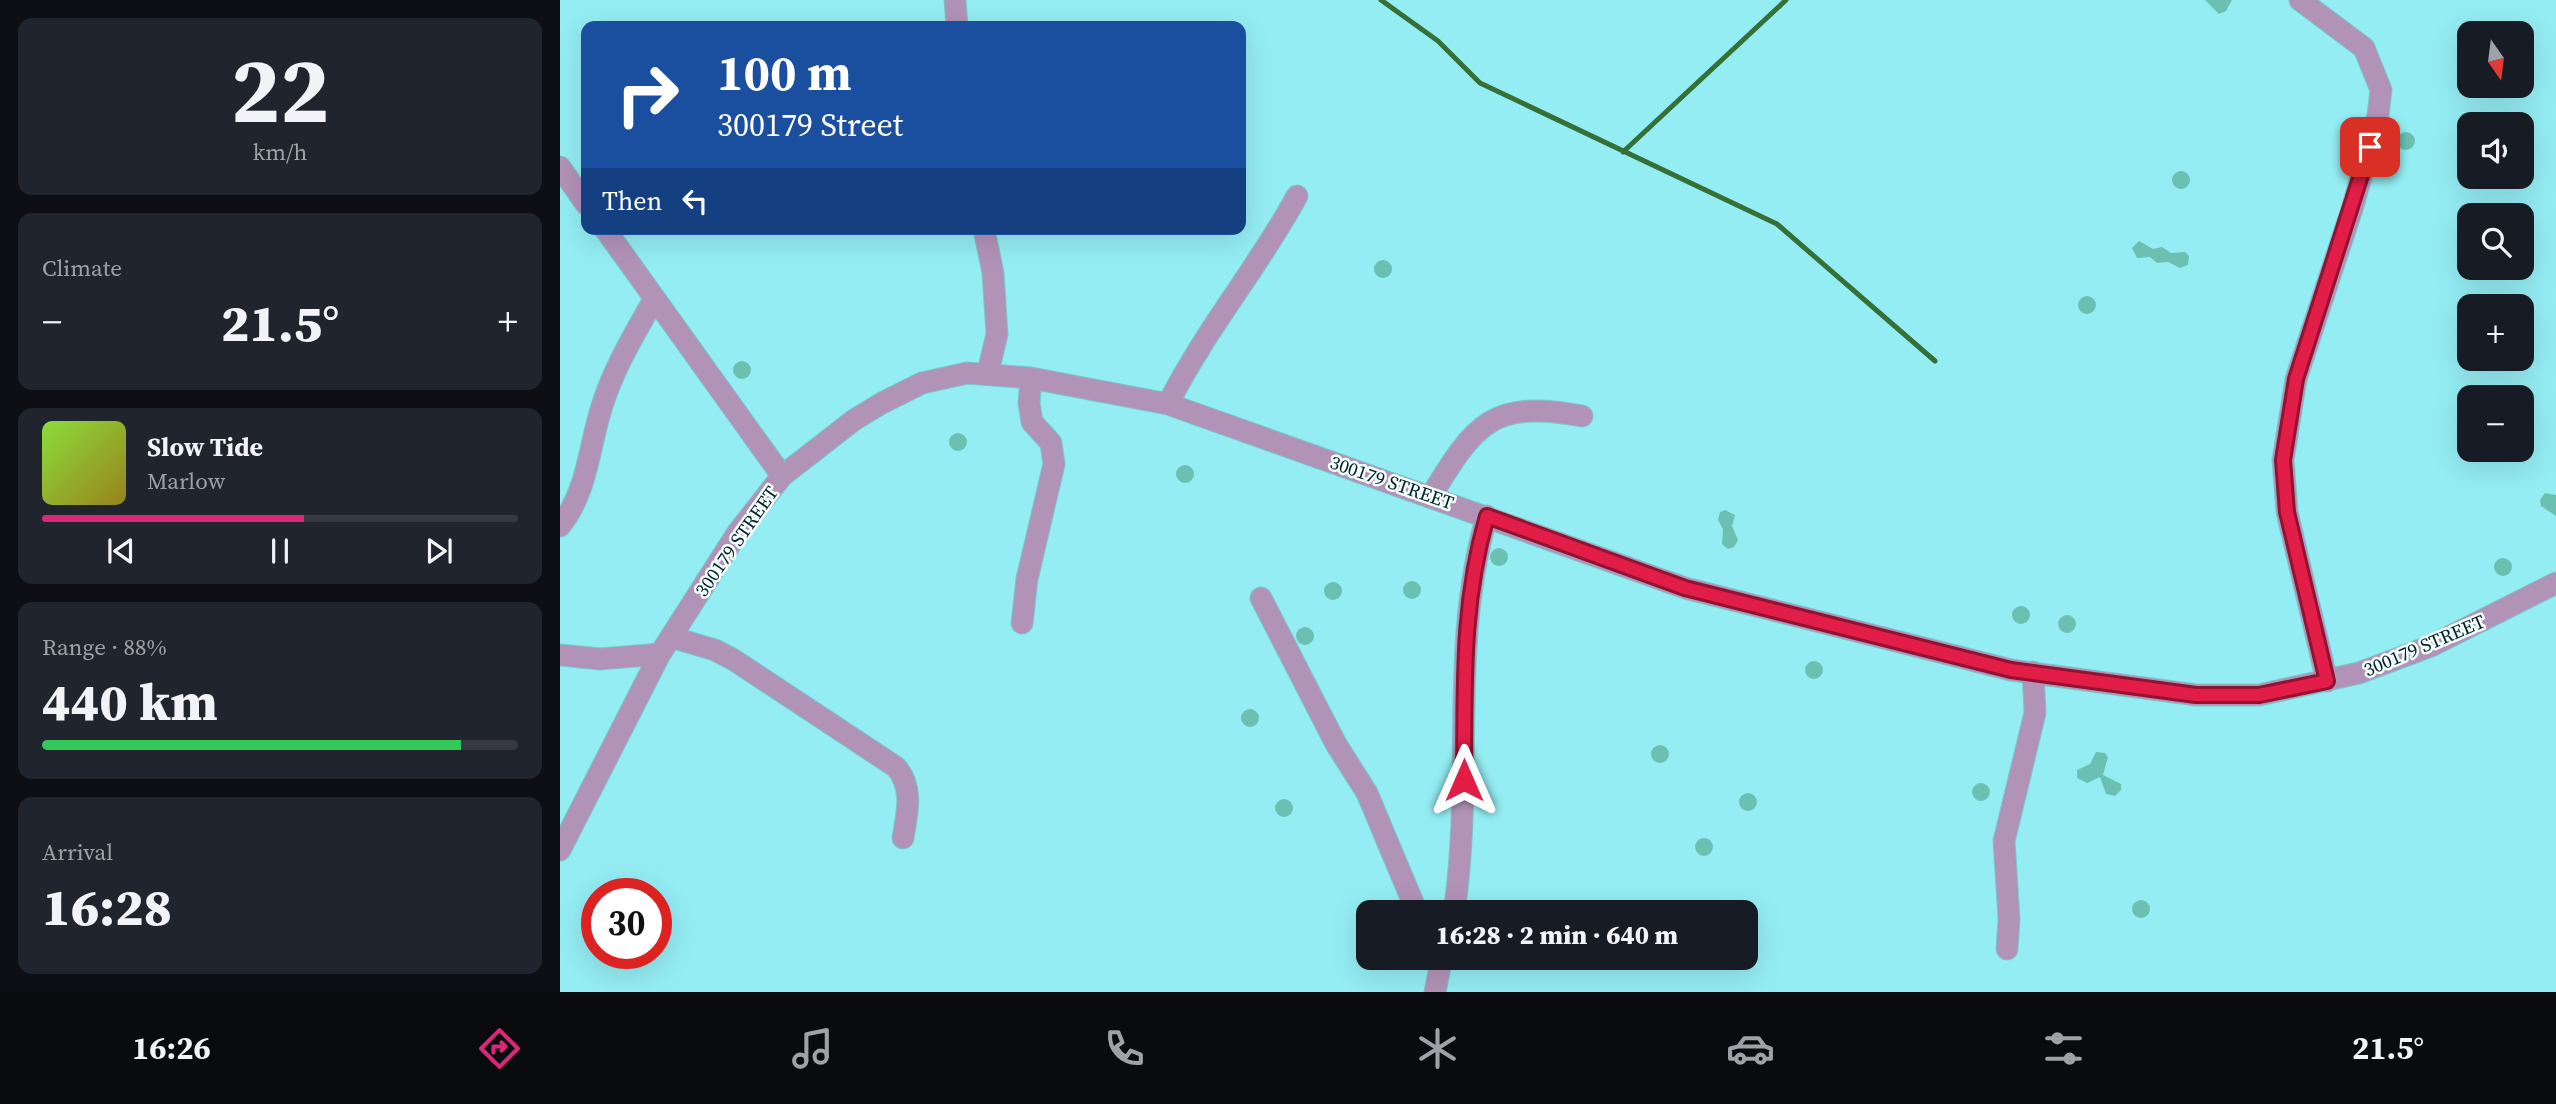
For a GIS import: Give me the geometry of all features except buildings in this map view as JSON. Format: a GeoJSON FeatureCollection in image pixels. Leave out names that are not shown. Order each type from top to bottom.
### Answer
{"type":"FeatureCollection","features":[{"type":"Feature","properties":{"kind":"street"},"geometry":{"type":"LineString","coordinates":[[955,0],[957,21]]}},
{"type":"Feature","properties":{"kind":"street"},"geometry":{"type":"LineString","coordinates":[[2300,0],[2364,48],[2381,90],[2378,115],[2353,206],[2296,379],[2283,460],[2287,512],[2327,681]]}},
{"type":"Feature","properties":{"kind":"street"},"geometry":{"type":"LineString","coordinates":[[560,167],[581,197]]}},
{"type":"Feature","properties":{"kind":"street"},"geometry":{"type":"LineString","coordinates":[[1168,404],[1196,351],[1269,246],[1297,197]]}},
{"type":"Feature","properties":{"kind":"street"},"geometry":{"type":"LineString","coordinates":[[608,235],[782,476]]}},
{"type":"Feature","properties":{"kind":"street"},"geometry":{"type":"LineString","coordinates":[[985,235],[993,273],[997,334],[988,372]]}},
{"type":"Feature","properties":{"kind":"street"},"geometry":{"type":"LineString","coordinates":[[560,526],[579,492],[603,402],[615,371],[654,299]]}},
{"type":"Feature","properties":{"kind":"street","name":"300179 STREET"},"geometry":{"type":"LineString","coordinates":[[560,850],[666,646],[738,532],[782,476],[854,420],[882,403],[943,377],[988,372],[1168,404],[1685,588],[2000,667],[2196,695],[2259,695],[2371,669],[2431,646],[2556,583]]}},
{"type":"Feature","properties":{"kind":"street"},"geometry":{"type":"LineString","coordinates":[[1022,623],[1027,579],[1054,464],[1051,443],[1032,422],[1031,378]]}},
{"type":"Feature","properties":{"kind":"street"},"geometry":{"type":"LineString","coordinates":[[1432,496],[1462,445],[1476,430],[1494,420],[1533,410],[1582,416]]}},
{"type":"Feature","properties":{"kind":"street"},"geometry":{"type":"LineString","coordinates":[[1455,900],[1463,834],[1466,617],[1476,554],[1487,516]]}},
{"type":"Feature","properties":{"kind":"street"},"geometry":{"type":"LineString","coordinates":[[1261,598],[1336,744],[1367,793],[1412,900]]}},
{"type":"Feature","properties":{"kind":"street"},"geometry":{"type":"LineString","coordinates":[[560,655],[600,659],[666,646],[725,655],[896,767],[907,785],[908,804],[903,838]]}},
{"type":"Feature","properties":{"kind":"street"},"geometry":{"type":"LineString","coordinates":[[2007,949],[2004,841],[2035,713],[2033,672]]}},
{"type":"Feature","properties":{"kind":"street"},"geometry":{"type":"LineString","coordinates":[[1436,992],[1438,970]]}},
{"type":"Feature","properties":{"kind":"waterway"},"geometry":{"type":"LineString","coordinates":[[1381,0],[1438,41],[1480,83],[1777,224],[1935,361]]}},
{"type":"Feature","properties":{"kind":"waterway"},"geometry":{"type":"LineString","coordinates":[[1623,152],[1786,0]]}},
{"type":"Feature","properties":{"kind":"route"},"geometry":{"type":"LineString","coordinates":[[1464,780],[1463,659],[1466,617],[1476,554],[1487,516],[1607,562],[1685,588],[2011,670],[2196,695],[2259,695],[2327,681],[2287,512],[2283,460],[2296,379],[2370,147]]}}]}
